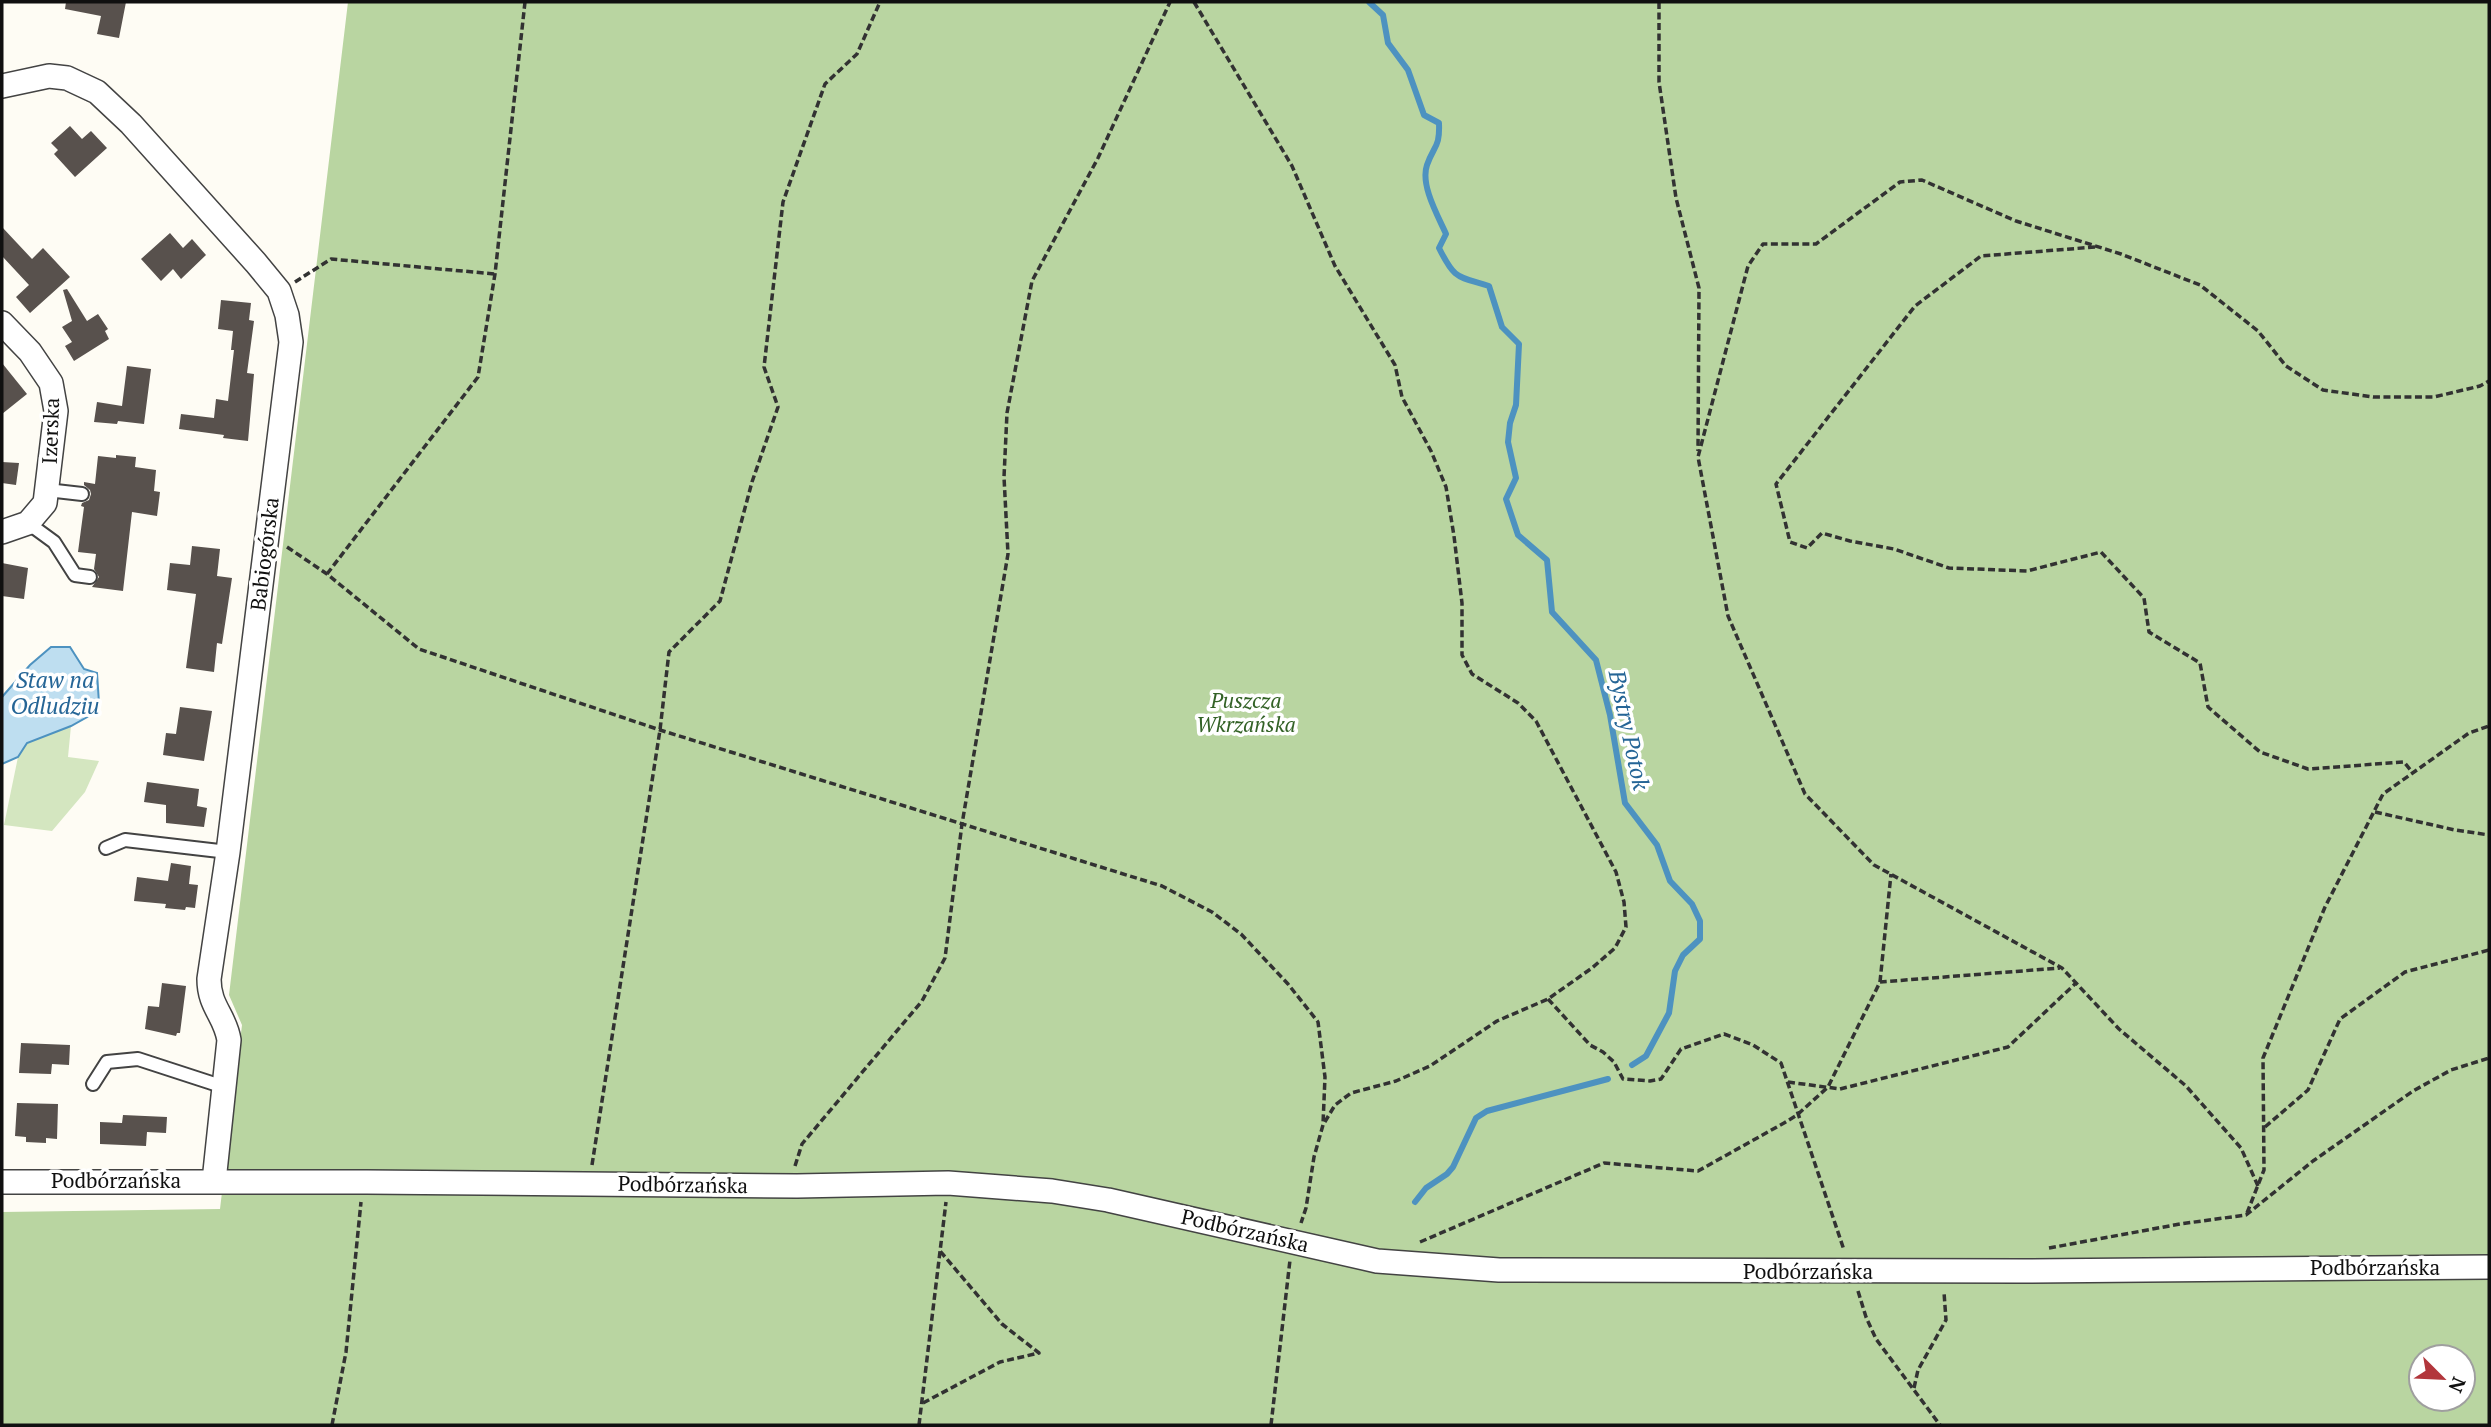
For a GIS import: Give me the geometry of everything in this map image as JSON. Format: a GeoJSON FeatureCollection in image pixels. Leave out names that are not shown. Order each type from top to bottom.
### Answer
{"type":"FeatureCollection","features":[{"type":"Feature","properties":{"kind":"street","name":"Babiogórska"},"geometry":{"type":"LineString","coordinates":[[2,86],[49,76],[67,78],[97,92],[131,124],[257,262],[279,291],[287,314],[291,342],[228,852],[209,979],[209,994],[227,1028],[229,1040],[214,1181]]}},
{"type":"Feature","properties":{"kind":"street","name":"Izerska"},"geometry":{"type":"LineString","coordinates":[[2,323],[30,352],[51,383],[56,411],[45,503],[27,523]]}},
{"type":"Feature","properties":{"kind":"street"},"geometry":{"type":"LineString","coordinates":[[2,532],[27,523]]}},
{"type":"Feature","properties":{"kind":"street","name":"Podbórzańska"},"geometry":{"type":"LineString","coordinates":[[2,1182],[797,1186],[948,1183],[1052,1191],[1108,1200],[1377,1261],[1444,1267],[1851,1272],[2489,1267]]}},
{"type":"Feature","properties":{"kind":"lane"},"geometry":{"type":"LineString","coordinates":[[47,490],[82,494]]}},
{"type":"Feature","properties":{"kind":"lane"},"geometry":{"type":"LineString","coordinates":[[27,523],[54,542],[75,575],[90,577]]}},
{"type":"Feature","properties":{"kind":"lane"},"geometry":{"type":"LineString","coordinates":[[106,848],[125,840],[228,852]]}},
{"type":"Feature","properties":{"kind":"lane"},"geometry":{"type":"LineString","coordinates":[[93,1084],[107,1062],[138,1059],[224,1087]]}},
{"type":"Feature","properties":{"kind":"path"},"geometry":{"type":"LineString","coordinates":[[589,1184],[660,730],[669,652],[720,601],[752,482],[778,407],[764,367],[783,202],[825,84],[857,54],[880,2]]}},
{"type":"Feature","properties":{"kind":"path"},"geometry":{"type":"LineString","coordinates":[[797,1186],[795,1168],[802,1144],[922,1001],[945,958],[962,824],[1008,554],[1004,477],[1007,413],[1032,281],[1098,158],[1170,2]]}},
{"type":"Feature","properties":{"kind":"path"},"geometry":{"type":"LineString","coordinates":[[1194,2],[1292,166],[1335,266],[1395,366],[1402,397],[1431,451],[1446,487],[1462,603],[1462,655],[1472,674],[1518,703],[1536,721],[1616,872],[1624,902],[1626,927],[1615,948],[1592,968],[1548,999],[1497,1021],[1430,1066],[1396,1080],[1352,1093],[1335,1105],[1323,1125]]}},
{"type":"Feature","properties":{"kind":"path"},"geometry":{"type":"LineString","coordinates":[[1659,2],[1659,82],[1676,198],[1699,288],[1698,457],[1728,616],[1805,794],[1874,865],[2062,968],[2119,1029],[2186,1086],[2241,1149],[2258,1186]]}},
{"type":"Feature","properties":{"kind":"path"},"geometry":{"type":"LineString","coordinates":[[327,574],[478,377],[495,274],[526,3]]}},
{"type":"Feature","properties":{"kind":"path"},"geometry":{"type":"LineString","coordinates":[[1698,457],[1748,266],[1763,244],[1815,244],[1900,182],[1922,180],[2016,220],[2200,285],[2258,331],[2286,366],[2323,390],[2373,397],[2434,397],[2480,386],[2489,381]]}},
{"type":"Feature","properties":{"kind":"path"},"geometry":{"type":"LineString","coordinates":[[2098,247],[1981,256],[1915,306],[1776,484],[1790,542],[1807,548],[1822,533],[1894,549],[1949,568],[2027,570],[2101,552],[2144,598],[2148,632],[2200,663],[2208,707],[2260,752],[2308,769],[2404,762],[2413,773]]}},
{"type":"Feature","properties":{"kind":"path"},"geometry":{"type":"LineString","coordinates":[[279,291],[331,259],[495,274]]}},
{"type":"Feature","properties":{"kind":"path"},"geometry":{"type":"LineString","coordinates":[[268,534],[327,574],[419,649],[660,730],[1162,886],[1212,912],[1241,934],[1288,984],[1318,1022],[1325,1077],[1323,1125],[1314,1157],[1306,1208],[1293,1243],[1287,1276],[1271,1425]]}},
{"type":"Feature","properties":{"kind":"path"},"geometry":{"type":"LineString","coordinates":[[2246,1215],[2264,1170],[2263,1058],[2325,907],[2383,794],[2469,733],[2489,726]]}},
{"type":"Feature","properties":{"kind":"path"},"geometry":{"type":"LineString","coordinates":[[2374,812],[2489,835]]}},
{"type":"Feature","properties":{"kind":"path"},"geometry":{"type":"LineString","coordinates":[[1415,1244],[1604,1163],[1698,1171],[1797,1115],[1828,1087],[1880,982],[1891,874]]}},
{"type":"Feature","properties":{"kind":"path"},"geometry":{"type":"LineString","coordinates":[[2263,1128],[2308,1090],[2340,1019],[2405,972],[2489,950]]}},
{"type":"Feature","properties":{"kind":"path"},"geometry":{"type":"LineString","coordinates":[[1880,982],[2062,968]]}},
{"type":"Feature","properties":{"kind":"path"},"geometry":{"type":"LineString","coordinates":[[1788,1082],[1840,1089],[2008,1047],[2076,983]]}},
{"type":"Feature","properties":{"kind":"path"},"geometry":{"type":"LineString","coordinates":[[1548,999],[1590,1045],[1614,1062],[1623,1079],[1661,1079],[1681,1049],[1724,1034],[1753,1045],[1781,1063],[1866,1318],[1876,1339],[1940,1425]]}},
{"type":"Feature","properties":{"kind":"path"},"geometry":{"type":"LineString","coordinates":[[2045,1249],[2180,1224],[2246,1215],[2313,1161],[2413,1091],[2451,1070],[2489,1058]]}},
{"type":"Feature","properties":{"kind":"path"},"geometry":{"type":"LineString","coordinates":[[332,1425],[346,1352],[358,1212],[367,1182]]}},
{"type":"Feature","properties":{"kind":"path"},"geometry":{"type":"LineString","coordinates":[[919,1425],[948,1183]]}},
{"type":"Feature","properties":{"kind":"path"},"geometry":{"type":"LineString","coordinates":[[923,1403],[1000,1362],[1040,1353],[1002,1324],[940,1251]]}},
{"type":"Feature","properties":{"kind":"path"},"geometry":{"type":"LineString","coordinates":[[1914,1390],[1918,1370],[1945,1320],[1944,1272]]}},
{"type":"Feature","properties":{"kind":"green space","name":"Puszcza Wkrzańska"},"geometry":{"type":"Polygon","coordinates":[[[348,2],[2489,2],[2489,1425],[2,1425],[2,1212],[220,1209],[242,1025],[229,995],[348,2]]]}},
{"type":"Feature","properties":{"kind":"green space"},"geometry":{"type":"Polygon","coordinates":[[[71,726],[68,757],[99,761],[85,792],[52,831],[4,825],[18,757],[27,743],[71,726]]]}},
{"type":"Feature","properties":{"kind":"water","name":"Staw na Odludziu"},"geometry":{"type":"Polygon","coordinates":[[[51,647],[70,647],[84,669],[97,673],[99,703],[89,716],[27,743],[18,757],[2,764],[2,697],[30,665],[51,647]]]}},
{"type":"Feature","properties":{"kind":"building"},"geometry":{"type":"Polygon","coordinates":[[[66,2],[126,2],[119,38],[97,34],[101,16],[65,9],[66,2]]]}},
{"type":"Feature","properties":{"kind":"building"},"geometry":{"type":"Polygon","coordinates":[[[70,126],[82,139],[91,131],[107,148],[75,177],[54,154],[58,150],[51,143],[70,126]]]}},
{"type":"Feature","properties":{"kind":"building"},"geometry":{"type":"Polygon","coordinates":[[[2,227],[32,259],[43,248],[70,277],[30,313],[16,297],[29,285],[2,256],[2,227]]]}},
{"type":"Feature","properties":{"kind":"building"},"geometry":{"type":"Polygon","coordinates":[[[170,233],[183,248],[192,239],[206,255],[181,279],[173,269],[161,281],[141,259],[170,233]]]}},
{"type":"Feature","properties":{"kind":"building"},"geometry":{"type":"Polygon","coordinates":[[[67,289],[87,321],[98,314],[108,329],[105,331],[109,339],[74,361],[65,346],[72,342],[62,327],[72,321],[63,290],[67,289]]]}},
{"type":"Feature","properties":{"kind":"building"},"geometry":{"type":"Polygon","coordinates":[[[221,300],[251,303],[249,320],[254,321],[247,373],[254,374],[248,441],[179,429],[181,414],[214,418],[216,399],[228,401],[234,350],[231,350],[233,331],[218,329],[221,300]]]}},
{"type":"Feature","properties":{"kind":"building"},"geometry":{"type":"Polygon","coordinates":[[[2,363],[27,394],[2,414],[2,363]]]}},
{"type":"Feature","properties":{"kind":"building"},"geometry":{"type":"Polygon","coordinates":[[[127,366],[151,369],[144,424],[94,422],[97,402],[122,406],[127,366]]]}},
{"type":"Feature","properties":{"kind":"building"},"geometry":{"type":"Polygon","coordinates":[[[116,455],[136,457],[135,467],[156,470],[154,491],[160,492],[157,516],[132,512],[123,591],[92,587],[99,577],[94,569],[96,554],[78,552],[84,507],[81,506],[89,500],[91,494],[84,482],[95,484],[98,456],[116,458],[116,455]]]}},
{"type":"Feature","properties":{"kind":"building"},"geometry":{"type":"Polygon","coordinates":[[[2,462],[19,463],[16,485],[2,483],[2,462]]]}},
{"type":"Feature","properties":{"kind":"building"},"geometry":{"type":"Polygon","coordinates":[[[192,546],[220,549],[217,576],[232,578],[222,644],[217,643],[214,672],[186,668],[196,594],[167,590],[170,563],[190,565],[192,546]]]}},
{"type":"Feature","properties":{"kind":"building"},"geometry":{"type":"Polygon","coordinates":[[[2,563],[28,568],[24,599],[2,596],[2,563]]]}},
{"type":"Feature","properties":{"kind":"building"},"geometry":{"type":"Polygon","coordinates":[[[180,707],[212,711],[204,761],[163,755],[166,733],[176,734],[180,707]]]}},
{"type":"Feature","properties":{"kind":"building"},"geometry":{"type":"Polygon","coordinates":[[[147,782],[199,789],[197,806],[207,808],[204,827],[166,823],[166,805],[144,802],[147,782]]]}},
{"type":"Feature","properties":{"kind":"building"},"geometry":{"type":"Polygon","coordinates":[[[171,863],[191,866],[189,884],[198,885],[195,908],[165,908],[166,904],[134,901],[137,877],[168,881],[171,863]]]}},
{"type":"Feature","properties":{"kind":"building"},"geometry":{"type":"Polygon","coordinates":[[[162,983],[186,986],[180,1033],[176,1036],[145,1029],[148,1006],[159,1007],[162,983]]]}},
{"type":"Feature","properties":{"kind":"building"},"geometry":{"type":"Polygon","coordinates":[[[21,1043],[70,1045],[69,1065],[52,1064],[51,1074],[19,1073],[21,1043]]]}},
{"type":"Feature","properties":{"kind":"building"},"geometry":{"type":"Polygon","coordinates":[[[17,1103],[58,1104],[57,1139],[46,1138],[46,1143],[26,1142],[26,1137],[15,1136],[17,1103]]]}},
{"type":"Feature","properties":{"kind":"building"},"geometry":{"type":"Polygon","coordinates":[[[123,1115],[167,1117],[166,1133],[147,1132],[146,1146],[100,1144],[100,1122],[122,1123],[123,1115]]]}},
{"type":"Feature","properties":{"kind":"waterway","name":"Bystry Potok"},"geometry":{"type":"LineString","coordinates":[[1369,2],[1383,15],[1388,43],[1408,70],[1424,115],[1439,123],[1437,142],[1425,173],[1431,200],[1446,234],[1439,248],[1449,266],[1458,275],[1489,286],[1502,327],[1519,344],[1516,405],[1508,442],[1516,478],[1506,499],[1518,535],[1547,560],[1552,612],[1596,660],[1610,715],[1625,803],[1657,845],[1670,881],[1692,904],[1700,921],[1700,939],[1683,955],[1675,971],[1669,1013],[1646,1056],[1632,1065]]}},
{"type":"Feature","properties":{"kind":"waterway","name":"Bystry Potok"},"geometry":{"type":"LineString","coordinates":[[1415,1202],[1426,1188],[1453,1167],[1476,1118],[1487,1111],[1608,1079]]}}]}
